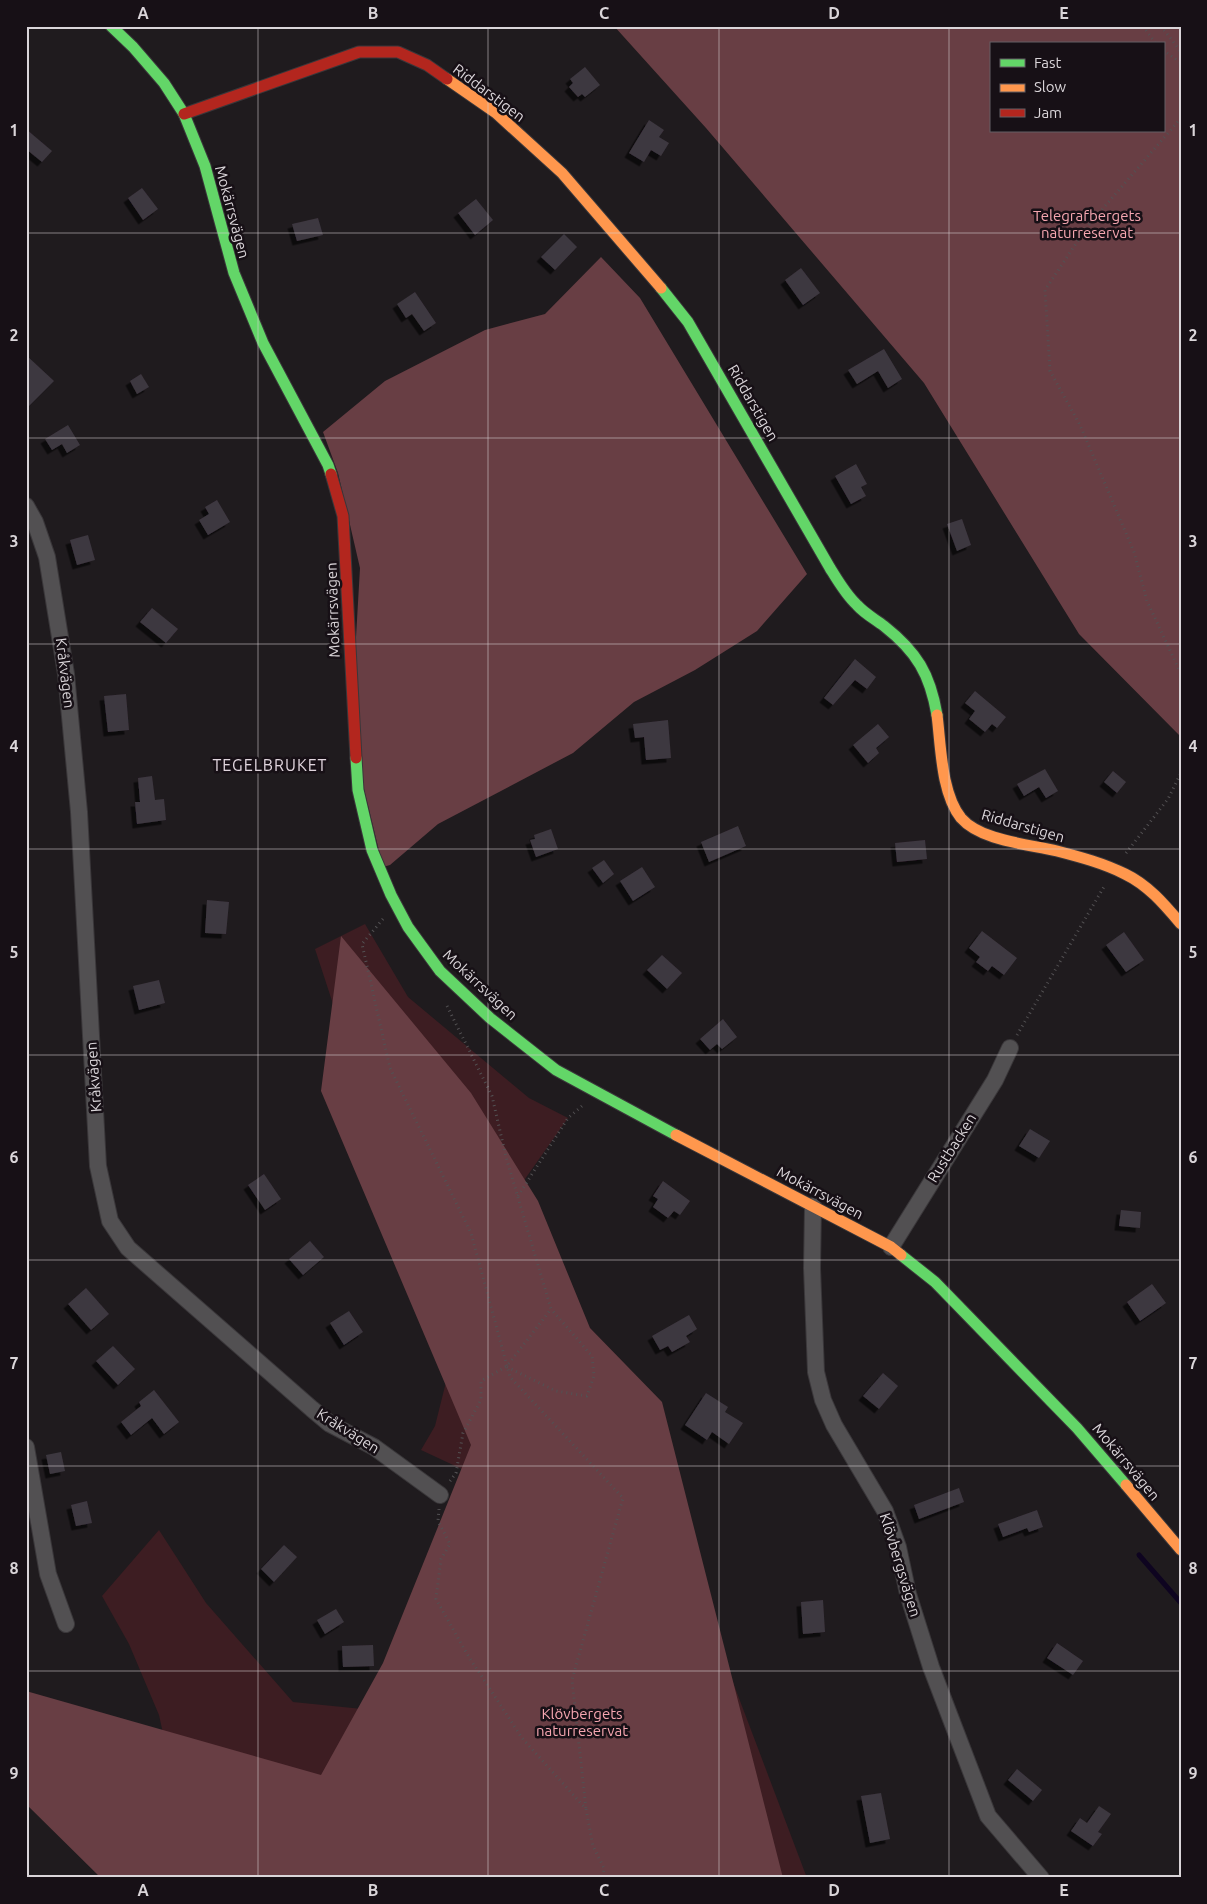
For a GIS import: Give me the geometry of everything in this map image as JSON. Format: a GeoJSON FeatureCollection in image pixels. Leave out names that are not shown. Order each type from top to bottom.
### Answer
{"type":"FeatureCollection","features":[{"type":"Feature","properties":{"kind":"street","name":"Mokärrsvägen"},"geometry":{"type":"LineString","coordinates":[[111,26],[133,47],[164,83],[184,114],[204,166],[234,273],[264,343],[328,465],[343,516],[358,790],[372,850],[395,903],[425,952],[440,971],[490,1018],[556,1070],[891,1247],[948,1296],[1077,1428],[1181,1550]]}},
{"type":"Feature","properties":{"kind":"street","name":"Riddarstigen"},"geometry":{"type":"LineString","coordinates":[[184,114],[359,52],[398,52],[427,65],[496,113],[562,173],[653,276],[688,322],[830,568],[846,592],[856,605],[902,640],[921,662],[936,702],[946,782],[952,802],[961,818],[973,829],[1000,838],[1086,859],[1114,869],[1140,882],[1181,924]]}},
{"type":"Feature","properties":{"kind":"street","name":"Kråkvägen"},"geometry":{"type":"LineString","coordinates":[[26,506],[35,522],[47,557],[66,674],[79,812],[98,1166],[110,1221],[128,1248],[152,1271],[187,1299],[312,1410],[330,1424],[374,1447],[440,1495]]}},
{"type":"Feature","properties":{"kind":"street","name":"Rustbacken"},"geometry":{"type":"LineString","coordinates":[[891,1247],[995,1080],[1010,1048]]}},
{"type":"Feature","properties":{"kind":"street","name":"Klövbergsvägen"},"geometry":{"type":"LineString","coordinates":[[813,1206],[812,1268],[816,1372],[823,1400],[834,1425],[885,1512],[898,1548],[908,1594],[931,1667],[988,1816],[1041,1878]]}},
{"type":"Feature","properties":{"kind":"street"},"geometry":{"type":"LineString","coordinates":[[26,1447],[48,1574],[66,1624]]}},
{"type":"Feature","properties":{"kind":"path"},"geometry":{"type":"LineString","coordinates":[[1143,26],[1155,42]]}},
{"type":"Feature","properties":{"kind":"path"},"geometry":{"type":"LineString","coordinates":[[1160,26],[1181,52]]}},
{"type":"Feature","properties":{"kind":"path"},"geometry":{"type":"LineString","coordinates":[[1164,51],[1181,64]]}},
{"type":"Feature","properties":{"kind":"path"},"geometry":{"type":"LineString","coordinates":[[1181,118],[1087,227],[1045,290],[1050,371],[1084,434],[1134,552],[1147,601],[1181,674]]}},
{"type":"Feature","properties":{"kind":"path"},"geometry":{"type":"LineString","coordinates":[[1010,1048],[1114,869],[1168,799],[1181,773]]}},
{"type":"Feature","properties":{"kind":"path"},"geometry":{"type":"LineString","coordinates":[[395,903],[362,944],[390,1068],[471,1233],[510,1377],[623,1498],[572,1680],[586,1809],[593,1846],[604,1868],[603,1878]]}},
{"type":"Feature","properties":{"kind":"path"},"geometry":{"type":"LineString","coordinates":[[447,1006],[492,1096],[506,1157],[551,1309],[592,1356],[594,1376],[588,1396],[556,1391],[507,1366]]}},
{"type":"Feature","properties":{"kind":"path"},"geometry":{"type":"LineString","coordinates":[[517,1196],[568,1118],[596,1092]]}},
{"type":"Feature","properties":{"kind":"path"},"geometry":{"type":"LineString","coordinates":[[551,1309],[507,1366],[481,1381],[481,1400],[463,1432],[456,1473],[440,1495],[438,1521],[450,1544],[441,1559],[436,1599],[467,1654],[522,1738],[586,1809]]}},
{"type":"Feature","properties":{"kind":"green space","name":"Telegrafbergets naturreservat"},"geometry":{"type":"Polygon","coordinates":[[[614,26],[1181,26],[1181,737],[1079,634],[924,383],[706,128],[614,26]]]}},
{"type":"Feature","properties":{"kind":"green space"},"geometry":{"type":"Polygon","coordinates":[[[601,257],[640,298],[807,574],[757,631],[695,670],[634,702],[573,753],[438,824],[390,865],[383,867],[364,789],[354,672],[360,568],[338,473],[323,432],[385,381],[485,330],[545,314],[601,257]]]}},
{"type":"Feature","properties":{"kind":"green space","name":"Klövbergets naturreservat"},"geometry":{"type":"Polygon","coordinates":[[[365,924],[408,997],[529,1098],[568,1118],[513,1196],[700,1595],[807,1878],[232,1878],[177,1797],[159,1715],[129,1644],[102,1596],[159,1530],[206,1603],[293,1702],[422,1715],[496,1485],[421,1450],[435,1426],[452,1358],[411,1242],[315,949],[365,924]]]}},
{"type":"Feature","properties":{"kind":"green space","name":"Klövbergets naturreservat"},"geometry":{"type":"Polygon","coordinates":[[[341,936],[471,1093],[538,1201],[590,1328],[662,1402],[783,1878],[101,1878],[26,1804],[26,1691],[321,1775],[383,1663],[471,1445],[321,1091],[341,936]]]}},
{"type":"Feature","properties":{"kind":"building"},"geometry":{"type":"Polygon","coordinates":[[[585,67],[600,85],[585,97],[582,94],[578,97],[569,87],[573,83],[570,79],[585,67]]]}},
{"type":"Feature","properties":{"kind":"building"},"geometry":{"type":"Polygon","coordinates":[[[649,120],[664,130],[659,137],[669,143],[661,156],[651,150],[644,162],[629,153],[649,120]]]}},
{"type":"Feature","properties":{"kind":"building"},"geometry":{"type":"Polygon","coordinates":[[[26,129],[52,151],[42,162],[26,149],[26,129]]]}},
{"type":"Feature","properties":{"kind":"building"},"geometry":{"type":"Polygon","coordinates":[[[142,188],[158,209],[143,220],[128,198],[142,188]]]}},
{"type":"Feature","properties":{"kind":"building"},"geometry":{"type":"Polygon","coordinates":[[[476,199],[493,220],[475,235],[458,213],[476,199]]]}},
{"type":"Feature","properties":{"kind":"building"},"geometry":{"type":"Polygon","coordinates":[[[318,218],[323,235],[297,241],[292,224],[318,218]]]}},
{"type":"Feature","properties":{"kind":"building"},"geometry":{"type":"Polygon","coordinates":[[[564,234],[577,247],[555,270],[541,257],[564,234]]]}},
{"type":"Feature","properties":{"kind":"building"},"geometry":{"type":"Polygon","coordinates":[[[801,268],[820,293],[803,305],[785,280],[801,268]]]}},
{"type":"Feature","properties":{"kind":"building"},"geometry":{"type":"Polygon","coordinates":[[[415,292],[436,323],[424,331],[412,314],[406,318],[397,304],[415,292]]]}},
{"type":"Feature","properties":{"kind":"building"},"geometry":{"type":"Polygon","coordinates":[[[884,349],[902,379],[888,388],[878,371],[857,384],[848,370],[884,349]]]}},
{"type":"Feature","properties":{"kind":"building"},"geometry":{"type":"Polygon","coordinates":[[[26,355],[54,381],[26,409],[26,355]]]}},
{"type":"Feature","properties":{"kind":"building"},"geometry":{"type":"Polygon","coordinates":[[[141,374],[149,387],[137,394],[130,381],[141,374]]]}},
{"type":"Feature","properties":{"kind":"building"},"geometry":{"type":"Polygon","coordinates":[[[68,425],[80,445],[67,453],[62,444],[52,450],[45,439],[68,425]]]}},
{"type":"Feature","properties":{"kind":"building"},"geometry":{"type":"Polygon","coordinates":[[[856,464],[867,484],[861,487],[866,496],[851,504],[835,476],[856,464]]]}},
{"type":"Feature","properties":{"kind":"building"},"geometry":{"type":"Polygon","coordinates":[[[217,500],[230,522],[208,535],[199,520],[209,514],[205,507],[217,500]]]}},
{"type":"Feature","properties":{"kind":"building"},"geometry":{"type":"Polygon","coordinates":[[[962,519],[971,545],[957,551],[947,524],[962,519]]]}},
{"type":"Feature","properties":{"kind":"building"},"geometry":{"type":"Polygon","coordinates":[[[88,535],[95,560],[77,565],[70,540],[88,535]]]}},
{"type":"Feature","properties":{"kind":"building"},"geometry":{"type":"Polygon","coordinates":[[[152,608],[178,629],[166,643],[140,622],[152,608]]]}},
{"type":"Feature","properties":{"kind":"building"},"geometry":{"type":"Polygon","coordinates":[[[855,659],[876,677],[867,689],[855,680],[833,705],[824,698],[855,659]]]}},
{"type":"Feature","properties":{"kind":"building"},"geometry":{"type":"Polygon","coordinates":[[[975,691],[1006,717],[997,728],[992,724],[985,732],[969,719],[975,711],[965,703],[975,691]]]}},
{"type":"Feature","properties":{"kind":"building"},"geometry":{"type":"Polygon","coordinates":[[[126,694],[129,730],[108,732],[104,696],[126,694]]]}},
{"type":"Feature","properties":{"kind":"building"},"geometry":{"type":"Polygon","coordinates":[[[668,720],[671,758],[646,760],[644,737],[635,738],[633,724],[668,720]]]}},
{"type":"Feature","properties":{"kind":"building"},"geometry":{"type":"Polygon","coordinates":[[[878,724],[889,737],[876,748],[879,753],[868,763],[853,745],[878,724]]]}},
{"type":"Feature","properties":{"kind":"building"},"geometry":{"type":"Polygon","coordinates":[[[1045,769],[1058,791],[1046,798],[1039,787],[1024,796],[1017,784],[1045,769]]]}},
{"type":"Feature","properties":{"kind":"building"},"geometry":{"type":"Polygon","coordinates":[[[1113,771],[1126,782],[1117,793],[1104,782],[1113,771]]]}},
{"type":"Feature","properties":{"kind":"building"},"geometry":{"type":"Polygon","coordinates":[[[152,776],[155,800],[164,799],[166,820],[137,824],[135,802],[140,802],[138,778],[152,776]]]}},
{"type":"Feature","properties":{"kind":"building"},"geometry":{"type":"Polygon","coordinates":[[[738,826],[746,846],[709,862],[701,842],[738,826]]]}},
{"type":"Feature","properties":{"kind":"building"},"geometry":{"type":"Polygon","coordinates":[[[551,829],[558,849],[536,857],[530,840],[535,839],[534,835],[551,829]]]}},
{"type":"Feature","properties":{"kind":"building"},"geometry":{"type":"Polygon","coordinates":[[[925,840],[927,859],[897,862],[895,843],[925,840]]]}},
{"type":"Feature","properties":{"kind":"building"},"geometry":{"type":"Polygon","coordinates":[[[604,860],[614,874],[603,883],[592,868],[604,860]]]}},
{"type":"Feature","properties":{"kind":"building"},"geometry":{"type":"Polygon","coordinates":[[[642,867],[655,887],[633,901],[620,881],[642,867]]]}},
{"type":"Feature","properties":{"kind":"building"},"geometry":{"type":"Polygon","coordinates":[[[207,900],[229,902],[226,934],[205,933],[207,900]]]}},
{"type":"Feature","properties":{"kind":"building"},"geometry":{"type":"Polygon","coordinates":[[[982,931],[1017,958],[1004,975],[992,966],[988,971],[976,962],[980,957],[969,948],[982,931]]]}},
{"type":"Feature","properties":{"kind":"building"},"geometry":{"type":"Polygon","coordinates":[[[1124,932],[1144,960],[1126,972],[1106,945],[1124,932]]]}},
{"type":"Feature","properties":{"kind":"building"},"geometry":{"type":"Polygon","coordinates":[[[662,955],[682,973],[667,989],[647,970],[662,955]]]}},
{"type":"Feature","properties":{"kind":"building"},"geometry":{"type":"Polygon","coordinates":[[[159,980],[165,1003],[139,1010],[133,986],[159,980]]]}},
{"type":"Feature","properties":{"kind":"building"},"geometry":{"type":"Polygon","coordinates":[[[723,1019],[737,1037],[722,1049],[717,1044],[710,1050],[700,1039],[723,1019]]]}},
{"type":"Feature","properties":{"kind":"building"},"geometry":{"type":"Polygon","coordinates":[[[1030,1129],[1050,1141],[1039,1158],[1019,1146],[1030,1129]]]}},
{"type":"Feature","properties":{"kind":"building"},"geometry":{"type":"Polygon","coordinates":[[[264,1174],[281,1199],[265,1210],[248,1185],[264,1174]]]}},
{"type":"Feature","properties":{"kind":"building"},"geometry":{"type":"Polygon","coordinates":[[[663,1181],[690,1201],[680,1215],[674,1211],[668,1218],[653,1207],[658,1199],[653,1196],[663,1181]]]}},
{"type":"Feature","properties":{"kind":"building"},"geometry":{"type":"Polygon","coordinates":[[[1121,1210],[1141,1212],[1140,1228],[1119,1226],[1121,1210]]]}},
{"type":"Feature","properties":{"kind":"building"},"geometry":{"type":"Polygon","coordinates":[[[310,1241],[324,1257],[303,1275],[289,1259],[310,1241]]]}},
{"type":"Feature","properties":{"kind":"building"},"geometry":{"type":"Polygon","coordinates":[[[1152,1284],[1166,1303],[1140,1321],[1127,1302],[1152,1284]]]}},
{"type":"Feature","properties":{"kind":"building"},"geometry":{"type":"Polygon","coordinates":[[[86,1288],[109,1314],[91,1330],[68,1304],[86,1288]]]}},
{"type":"Feature","properties":{"kind":"building"},"geometry":{"type":"Polygon","coordinates":[[[349,1311],[363,1332],[344,1345],[330,1323],[349,1311]]]}},
{"type":"Feature","properties":{"kind":"building"},"geometry":{"type":"Polygon","coordinates":[[[689,1315],[697,1329],[686,1336],[690,1342],[672,1352],[668,1346],[660,1350],[652,1336],[689,1315]]]}},
{"type":"Feature","properties":{"kind":"building"},"geometry":{"type":"Polygon","coordinates":[[[113,1346],[135,1369],[118,1385],[96,1361],[113,1346]]]}},
{"type":"Feature","properties":{"kind":"building"},"geometry":{"type":"Polygon","coordinates":[[[883,1373],[898,1386],[879,1409],[863,1396],[883,1373]]]}},
{"type":"Feature","properties":{"kind":"building"},"geometry":{"type":"Polygon","coordinates":[[[154,1390],[179,1422],[164,1434],[152,1418],[131,1435],[121,1422],[141,1406],[139,1402],[154,1390]]]}},
{"type":"Feature","properties":{"kind":"building"},"geometry":{"type":"Polygon","coordinates":[[[706,1393],[728,1407],[725,1412],[743,1423],[729,1444],[712,1432],[707,1440],[685,1425],[706,1393]]]}},
{"type":"Feature","properties":{"kind":"building"},"geometry":{"type":"Polygon","coordinates":[[[61,1452],[65,1471],[50,1474],[46,1455],[61,1452]]]}},
{"type":"Feature","properties":{"kind":"building"},"geometry":{"type":"Polygon","coordinates":[[[959,1488],[964,1502],[919,1519],[914,1505],[959,1488]]]}},
{"type":"Feature","properties":{"kind":"building"},"geometry":{"type":"Polygon","coordinates":[[[87,1501],[92,1523],[76,1526],[71,1505],[87,1501]]]}},
{"type":"Feature","properties":{"kind":"building"},"geometry":{"type":"Polygon","coordinates":[[[1037,1510],[1043,1527],[1029,1532],[1027,1528],[1003,1537],[998,1524],[1037,1510]]]}},
{"type":"Feature","properties":{"kind":"building"},"geometry":{"type":"Polygon","coordinates":[[[284,1545],[297,1557],[274,1582],[261,1569],[284,1545]]]}},
{"type":"Feature","properties":{"kind":"building"},"geometry":{"type":"Polygon","coordinates":[[[823,1600],[825,1632],[803,1634],[801,1602],[823,1600]]]}},
{"type":"Feature","properties":{"kind":"building"},"geometry":{"type":"Polygon","coordinates":[[[336,1609],[344,1622],[325,1634],[317,1620],[336,1609]]]}},
{"type":"Feature","properties":{"kind":"building"},"geometry":{"type":"Polygon","coordinates":[[[1057,1643],[1083,1661],[1073,1675],[1047,1658],[1057,1643]]]}},
{"type":"Feature","properties":{"kind":"building"},"geometry":{"type":"Polygon","coordinates":[[[373,1645],[374,1666],[343,1667],[342,1646],[373,1645]]]}},
{"type":"Feature","properties":{"kind":"building"},"geometry":{"type":"Polygon","coordinates":[[[1017,1769],[1042,1790],[1033,1801],[1008,1780],[1017,1769]]]}},
{"type":"Feature","properties":{"kind":"building"},"geometry":{"type":"Polygon","coordinates":[[[881,1793],[890,1839],[870,1843],[861,1796],[881,1793]]]}},
{"type":"Feature","properties":{"kind":"building"},"geometry":{"type":"Polygon","coordinates":[[[1099,1806],[1111,1814],[1098,1832],[1102,1834],[1093,1846],[1071,1831],[1080,1818],[1087,1823],[1099,1806]]]}},
{"type":"Feature","properties":{"kind":"waterway"},"geometry":{"type":"LineString","coordinates":[[1139,1555],[1181,1603]]}},
{"type":"Feature","properties":{"kind":"traffic: fast"},"geometry":{"type":"LineString","coordinates":[[111,26],[133,47],[164,83],[184,114],[205,166],[234,273],[263,343],[331,474]]}},
{"type":"Feature","properties":{"kind":"traffic: fast"},"geometry":{"type":"LineString","coordinates":[[661,288],[688,322],[842,588],[860,608],[905,645],[920,665],[930,687],[937,715]]}},
{"type":"Feature","properties":{"kind":"traffic: fast"},"geometry":{"type":"LineString","coordinates":[[356,758],[358,790],[372,850],[391,895],[408,927],[440,971],[490,1018],[556,1070],[676,1135]]}},
{"type":"Feature","properties":{"kind":"traffic: fast"},"geometry":{"type":"LineString","coordinates":[[901,1255],[935,1282],[1077,1428],[1126,1485]]}},
{"type":"Feature","properties":{"kind":"traffic: slow"},"geometry":{"type":"LineString","coordinates":[[447,79],[496,113],[562,173],[661,288]]}},
{"type":"Feature","properties":{"kind":"traffic: slow"},"geometry":{"type":"LineString","coordinates":[[937,715],[943,769],[949,796],[954,808],[970,826],[993,837],[1066,853],[1117,870],[1133,878],[1148,889],[1181,924]]}},
{"type":"Feature","properties":{"kind":"traffic: slow"},"geometry":{"type":"LineString","coordinates":[[676,1135],[891,1247],[901,1255]]}},
{"type":"Feature","properties":{"kind":"traffic: slow"},"geometry":{"type":"LineString","coordinates":[[1126,1485],[1181,1550]]}},
{"type":"Feature","properties":{"kind":"traffic: jam"},"geometry":{"type":"LineString","coordinates":[[184,114],[359,52],[398,52],[427,65],[447,79]]}},
{"type":"Feature","properties":{"kind":"traffic: jam"},"geometry":{"type":"LineString","coordinates":[[331,474],[343,516],[356,758]]}},
{"type":"Feature","properties":{"kind":"district","name":"TEGELBRUKET"},"geometry":{"type":"Point","coordinates":[270,765]}}]}
